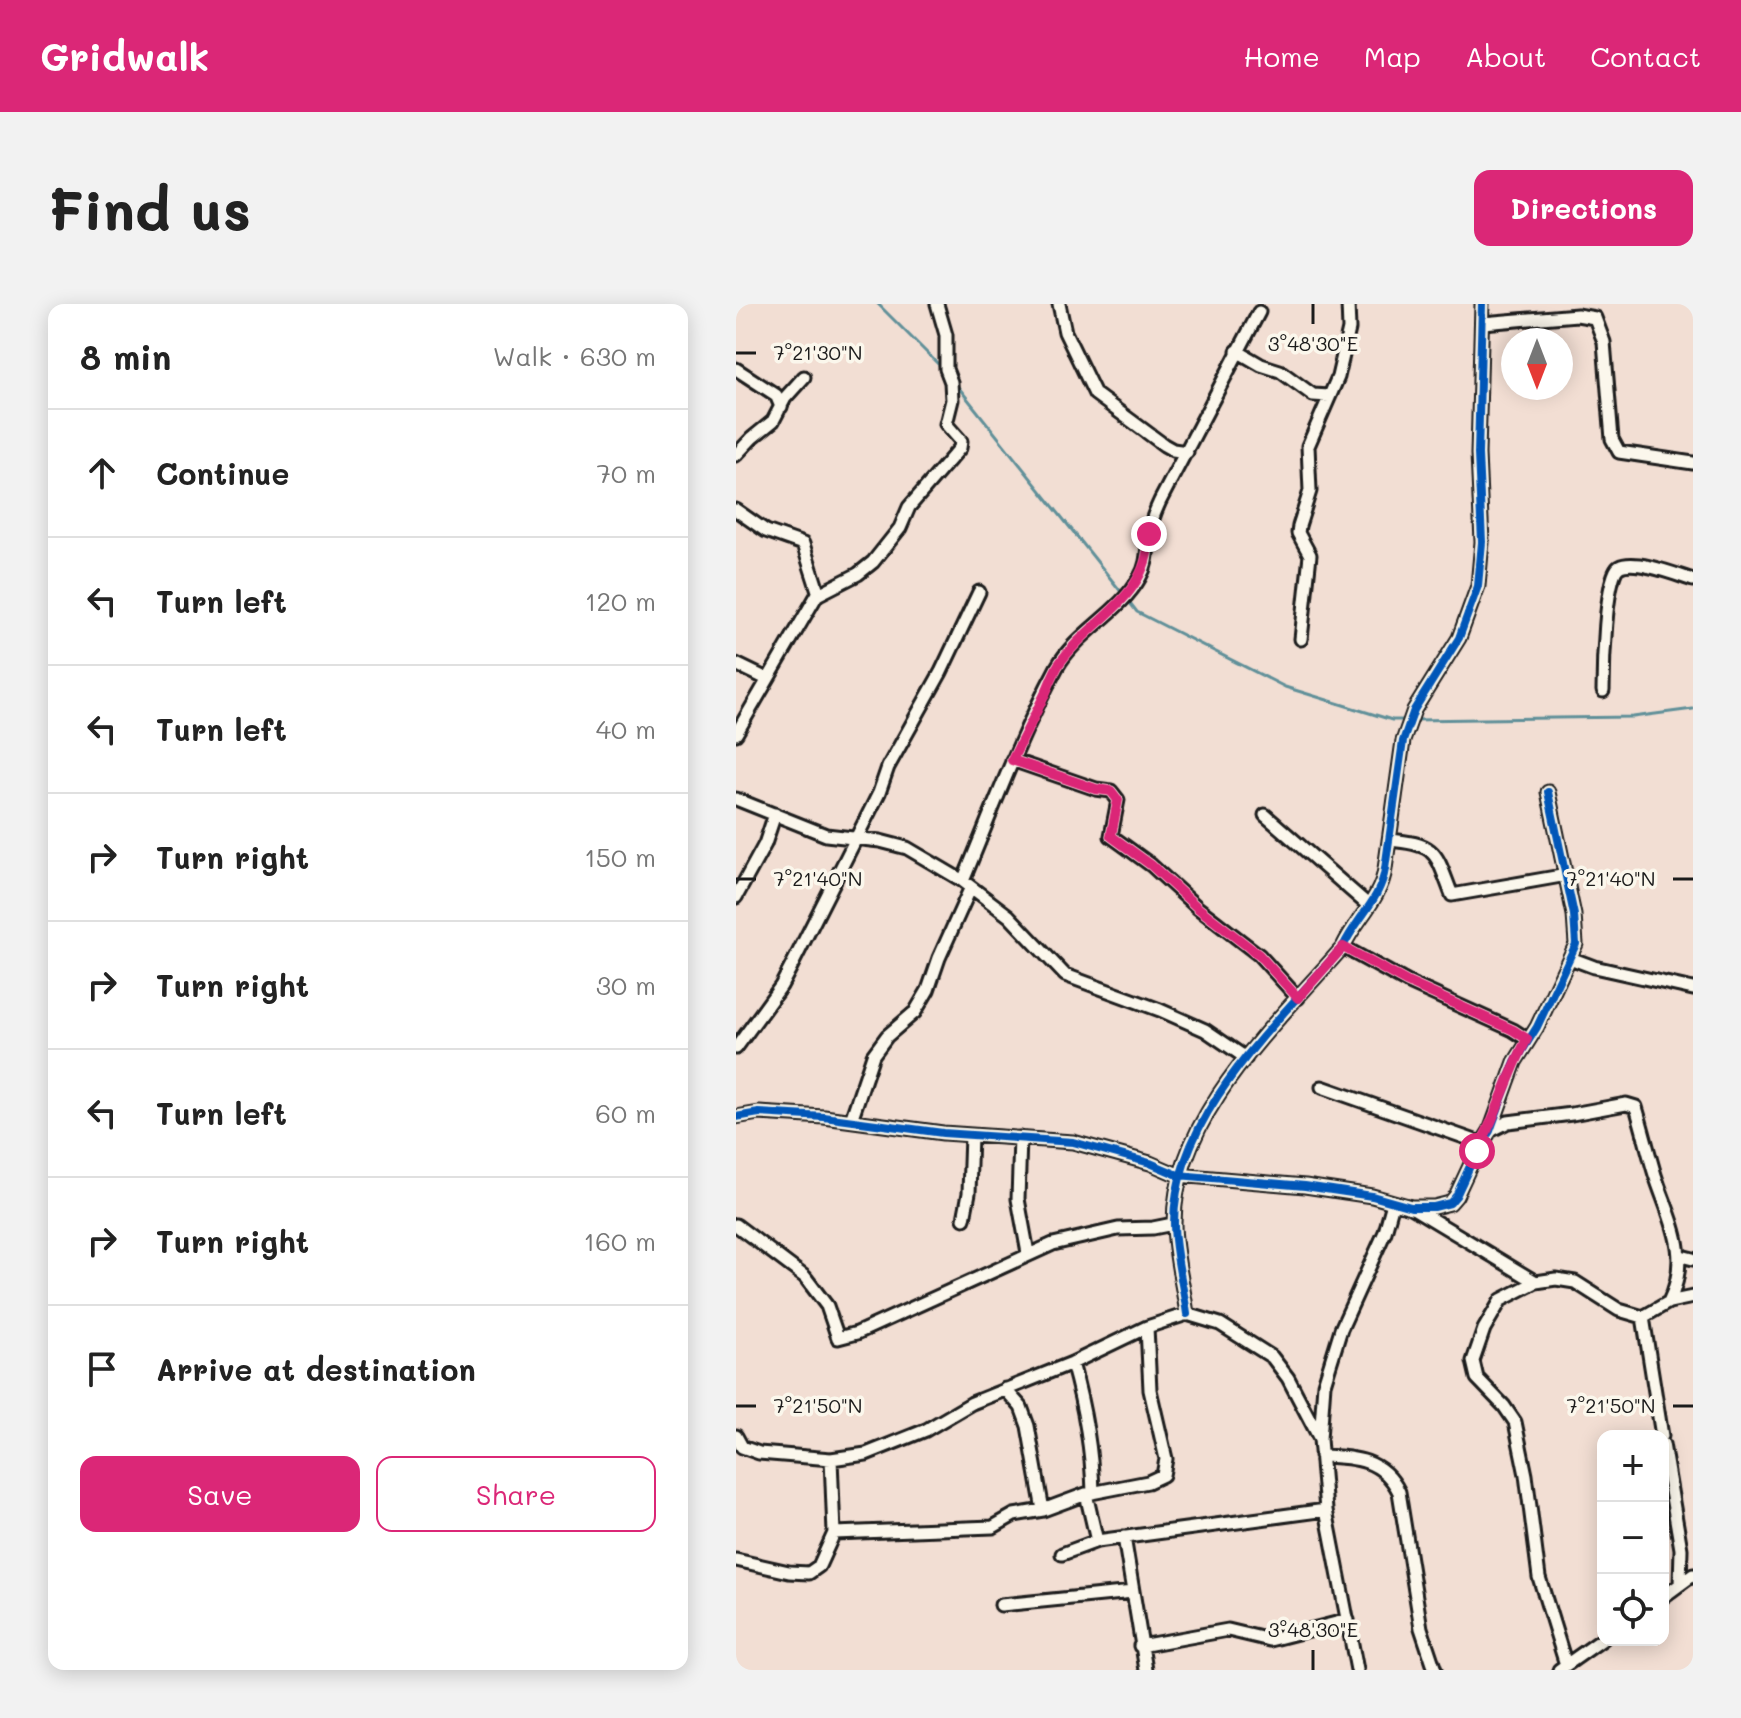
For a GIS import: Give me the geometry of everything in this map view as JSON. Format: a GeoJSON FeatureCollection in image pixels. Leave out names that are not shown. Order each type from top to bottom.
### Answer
{"type":"FeatureCollection","features":[{"type":"Feature","properties":{"kind":"street"},"geometry":{"type":"LineString","coordinates":[[736,734],[797,626],[819,594],[846,581],[873,562],[900,528],[909,507],[960,448],[961,441],[946,424],[952,400],[951,382],[946,369],[946,335],[937,304]]}},
{"type":"Feature","properties":{"kind":"street"},"geometry":{"type":"LineString","coordinates":[[1059,304],[1065,332],[1095,394],[1164,445],[1187,452]]}},
{"type":"Feature","properties":{"kind":"street"},"geometry":{"type":"LineString","coordinates":[[1301,639],[1310,555],[1298,533],[1310,491],[1308,446],[1338,377],[1349,329],[1348,304]]}},
{"type":"Feature","properties":{"kind":"street"},"geometry":{"type":"LineString","coordinates":[[1187,1314],[1173,1224],[1178,1175],[1200,1125],[1246,1058],[1343,947],[1352,927],[1380,889],[1403,741],[1414,710],[1459,638],[1478,586],[1482,542],[1478,454],[1482,304]]}},
{"type":"Feature","properties":{"kind":"street"},"geometry":{"type":"LineString","coordinates":[[1588,315],[1596,304]]}},
{"type":"Feature","properties":{"kind":"street"},"geometry":{"type":"LineString","coordinates":[[851,1120],[879,1044],[915,1012],[922,1001],[1012,760],[1058,665],[1116,607],[1142,574],[1152,521],[1259,312]]}},
{"type":"Feature","properties":{"kind":"street"},"geometry":{"type":"LineString","coordinates":[[1483,323],[1588,315],[1595,318],[1604,342],[1612,439],[1619,452],[1693,463]]}},
{"type":"Feature","properties":{"kind":"street"},"geometry":{"type":"LineString","coordinates":[[1237,351],[1261,365],[1280,371],[1313,395],[1329,396]]}},
{"type":"Feature","properties":{"kind":"street"},"geometry":{"type":"LineString","coordinates":[[736,369],[776,395],[781,407]]}},
{"type":"Feature","properties":{"kind":"street"},"geometry":{"type":"LineString","coordinates":[[736,455],[773,421],[804,377]]}},
{"type":"Feature","properties":{"kind":"street"},"geometry":{"type":"LineString","coordinates":[[736,510],[766,531],[803,544],[819,594]]}},
{"type":"Feature","properties":{"kind":"street"},"geometry":{"type":"LineString","coordinates":[[1603,691],[1606,620],[1613,574],[1620,567],[1631,564],[1693,580]]}},
{"type":"Feature","properties":{"kind":"street"},"geometry":{"type":"LineString","coordinates":[[736,1048],[781,986],[856,839],[888,767],[941,672],[979,592]]}},
{"type":"Feature","properties":{"kind":"street"},"geometry":{"type":"LineString","coordinates":[[736,664],[767,679]]}},
{"type":"Feature","properties":{"kind":"street"},"geometry":{"type":"LineString","coordinates":[[1012,760],[1096,789],[1111,791],[1118,800],[1111,836],[1151,865],[1198,908],[1259,955],[1298,998]]}},
{"type":"Feature","properties":{"kind":"street"},"geometry":{"type":"LineString","coordinates":[[736,1117],[759,1113],[851,1120],[971,1135],[1073,1142],[1107,1149],[1178,1175],[1305,1186],[1372,1196],[1411,1207],[1450,1203],[1490,1131],[1515,1062],[1537,1027],[1576,944],[1567,875],[1548,792]]}},
{"type":"Feature","properties":{"kind":"street"},"geometry":{"type":"LineString","coordinates":[[736,799],[826,835],[892,843],[907,848],[967,884],[1021,926],[1065,975],[1205,1030],[1246,1058]]}},
{"type":"Feature","properties":{"kind":"street"},"geometry":{"type":"LineString","coordinates":[[736,897],[765,844],[775,814]]}},
{"type":"Feature","properties":{"kind":"street"},"geometry":{"type":"LineString","coordinates":[[1265,815],[1368,905]]}},
{"type":"Feature","properties":{"kind":"street"},"geometry":{"type":"LineString","coordinates":[[1389,840],[1418,842],[1437,854],[1452,895],[1567,875]]}},
{"type":"Feature","properties":{"kind":"street"},"geometry":{"type":"LineString","coordinates":[[1343,947],[1407,982],[1527,1039]]}},
{"type":"Feature","properties":{"kind":"street"},"geometry":{"type":"LineString","coordinates":[[1570,958],[1594,967],[1693,989]]}},
{"type":"Feature","properties":{"kind":"street"},"geometry":{"type":"LineString","coordinates":[[1322,1087],[1481,1143]]}},
{"type":"Feature","properties":{"kind":"street"},"geometry":{"type":"LineString","coordinates":[[1490,1131],[1508,1122],[1634,1105],[1656,1176],[1687,1257],[1669,1302]]}},
{"type":"Feature","properties":{"kind":"street"},"geometry":{"type":"LineString","coordinates":[[1495,1112],[1508,1122]]}},
{"type":"Feature","properties":{"kind":"street"},"geometry":{"type":"LineString","coordinates":[[964,1219],[969,1193],[971,1135]]}},
{"type":"Feature","properties":{"kind":"street"},"geometry":{"type":"LineString","coordinates":[[1020,1138],[1018,1199],[1028,1253]]}},
{"type":"Feature","properties":{"kind":"street"},"geometry":{"type":"LineString","coordinates":[[1357,1670],[1336,1574],[1320,1439],[1326,1373],[1341,1329],[1385,1232],[1393,1203]]}},
{"type":"Feature","properties":{"kind":"street"},"geometry":{"type":"LineString","coordinates":[[1411,1207],[1536,1282]]}},
{"type":"Feature","properties":{"kind":"street"},"geometry":{"type":"LineString","coordinates":[[736,1225],[805,1277],[827,1306],[838,1338],[857,1333],[967,1285],[1028,1253],[1083,1236],[1173,1224]]}},
{"type":"Feature","properties":{"kind":"street"},"geometry":{"type":"LineString","coordinates":[[1597,1643],[1562,1668],[1539,1577],[1526,1475],[1515,1422],[1477,1378],[1473,1361],[1484,1329],[1501,1300],[1536,1282],[1556,1279],[1575,1282],[1619,1310],[1643,1317],[1669,1302],[1693,1297]]}},
{"type":"Feature","properties":{"kind":"street"},"geometry":{"type":"LineString","coordinates":[[736,1436],[742,1447],[759,1453],[831,1459],[866,1454],[1147,1327],[1187,1314],[1220,1324],[1272,1357],[1288,1378],[1320,1439]]}},
{"type":"Feature","properties":{"kind":"street"},"geometry":{"type":"LineString","coordinates":[[1643,1317],[1661,1430]]}},
{"type":"Feature","properties":{"kind":"street"},"geometry":{"type":"LineString","coordinates":[[834,1533],[993,1527],[1014,1515],[1043,1510],[1090,1493],[1148,1482],[1163,1475],[1166,1459],[1150,1390],[1147,1327]]}},
{"type":"Feature","properties":{"kind":"street"},"geometry":{"type":"LineString","coordinates":[[1072,1363],[1086,1414],[1093,1467],[1090,1493],[1097,1541]]}},
{"type":"Feature","properties":{"kind":"street"},"geometry":{"type":"LineString","coordinates":[[1005,1389],[1021,1407],[1028,1426],[1043,1510]]}},
{"type":"Feature","properties":{"kind":"street"},"geometry":{"type":"LineString","coordinates":[[1321,1456],[1360,1459],[1378,1465],[1394,1482],[1399,1492],[1421,1628],[1435,1670]]}},
{"type":"Feature","properties":{"kind":"street"},"geometry":{"type":"LineString","coordinates":[[736,1560],[789,1572],[809,1573],[815,1570],[824,1558],[834,1533],[831,1459]]}},
{"type":"Feature","properties":{"kind":"street"},"geometry":{"type":"LineString","coordinates":[[1669,1479],[1681,1549],[1680,1584]]}},
{"type":"Feature","properties":{"kind":"street"},"geometry":{"type":"LineString","coordinates":[[1062,1554],[1097,1541],[1326,1510]]}},
{"type":"Feature","properties":{"kind":"street"},"geometry":{"type":"LineString","coordinates":[[1124,1537],[1146,1670]]}},
{"type":"Feature","properties":{"kind":"street"},"geometry":{"type":"LineString","coordinates":[[1669,1592],[1693,1575]]}},
{"type":"Feature","properties":{"kind":"street"},"geometry":{"type":"LineString","coordinates":[[1001,1605],[1133,1592]]}},
{"type":"Feature","properties":{"kind":"street"},"geometry":{"type":"LineString","coordinates":[[1140,1646],[1228,1630],[1270,1640],[1348,1620]]}},
{"type":"Feature","properties":{"kind":"waterway"},"geometry":{"type":"LineString","coordinates":[[878,304],[942,368]]}},
{"type":"Feature","properties":{"kind":"waterway"},"geometry":{"type":"LineString","coordinates":[[955,383],[1122,593]]}},
{"type":"Feature","properties":{"kind":"waterway"},"geometry":{"type":"LineString","coordinates":[[1127,599],[1137,612],[1285,687],[1392,720],[1406,720]]}},
{"type":"Feature","properties":{"kind":"waterway"},"geometry":{"type":"LineString","coordinates":[[1413,720],[1633,717],[1693,709]]}},
{"type":"Feature","properties":{"kind":"cycle path"},"geometry":{"type":"LineString","coordinates":[[1187,1314],[1174,1223],[1179,1183],[1191,1145],[1210,1108],[1234,1073],[1343,947],[1373,900],[1383,880],[1403,741],[1414,710],[1459,638],[1478,586],[1482,542],[1478,454],[1482,304]]}},
{"type":"Feature","properties":{"kind":"cycle path"},"geometry":{"type":"LineString","coordinates":[[736,1117],[759,1113],[824,1117],[943,1133],[1073,1142],[1150,1163],[1178,1175],[1305,1186],[1372,1196],[1411,1207],[1450,1203],[1490,1131],[1515,1062],[1537,1027],[1576,944],[1574,915],[1548,792]]}},
{"type":"Feature","properties":{"kind":"route"},"geometry":{"type":"LineString","coordinates":[[1149,534],[1149,548],[1142,574],[1116,607],[1058,665],[1012,760],[1102,791],[1111,791],[1118,800],[1111,836],[1151,865],[1198,908],[1259,955],[1298,998],[1343,947],[1407,982],[1527,1039],[1515,1062],[1490,1131],[1477,1151]]}}]}
